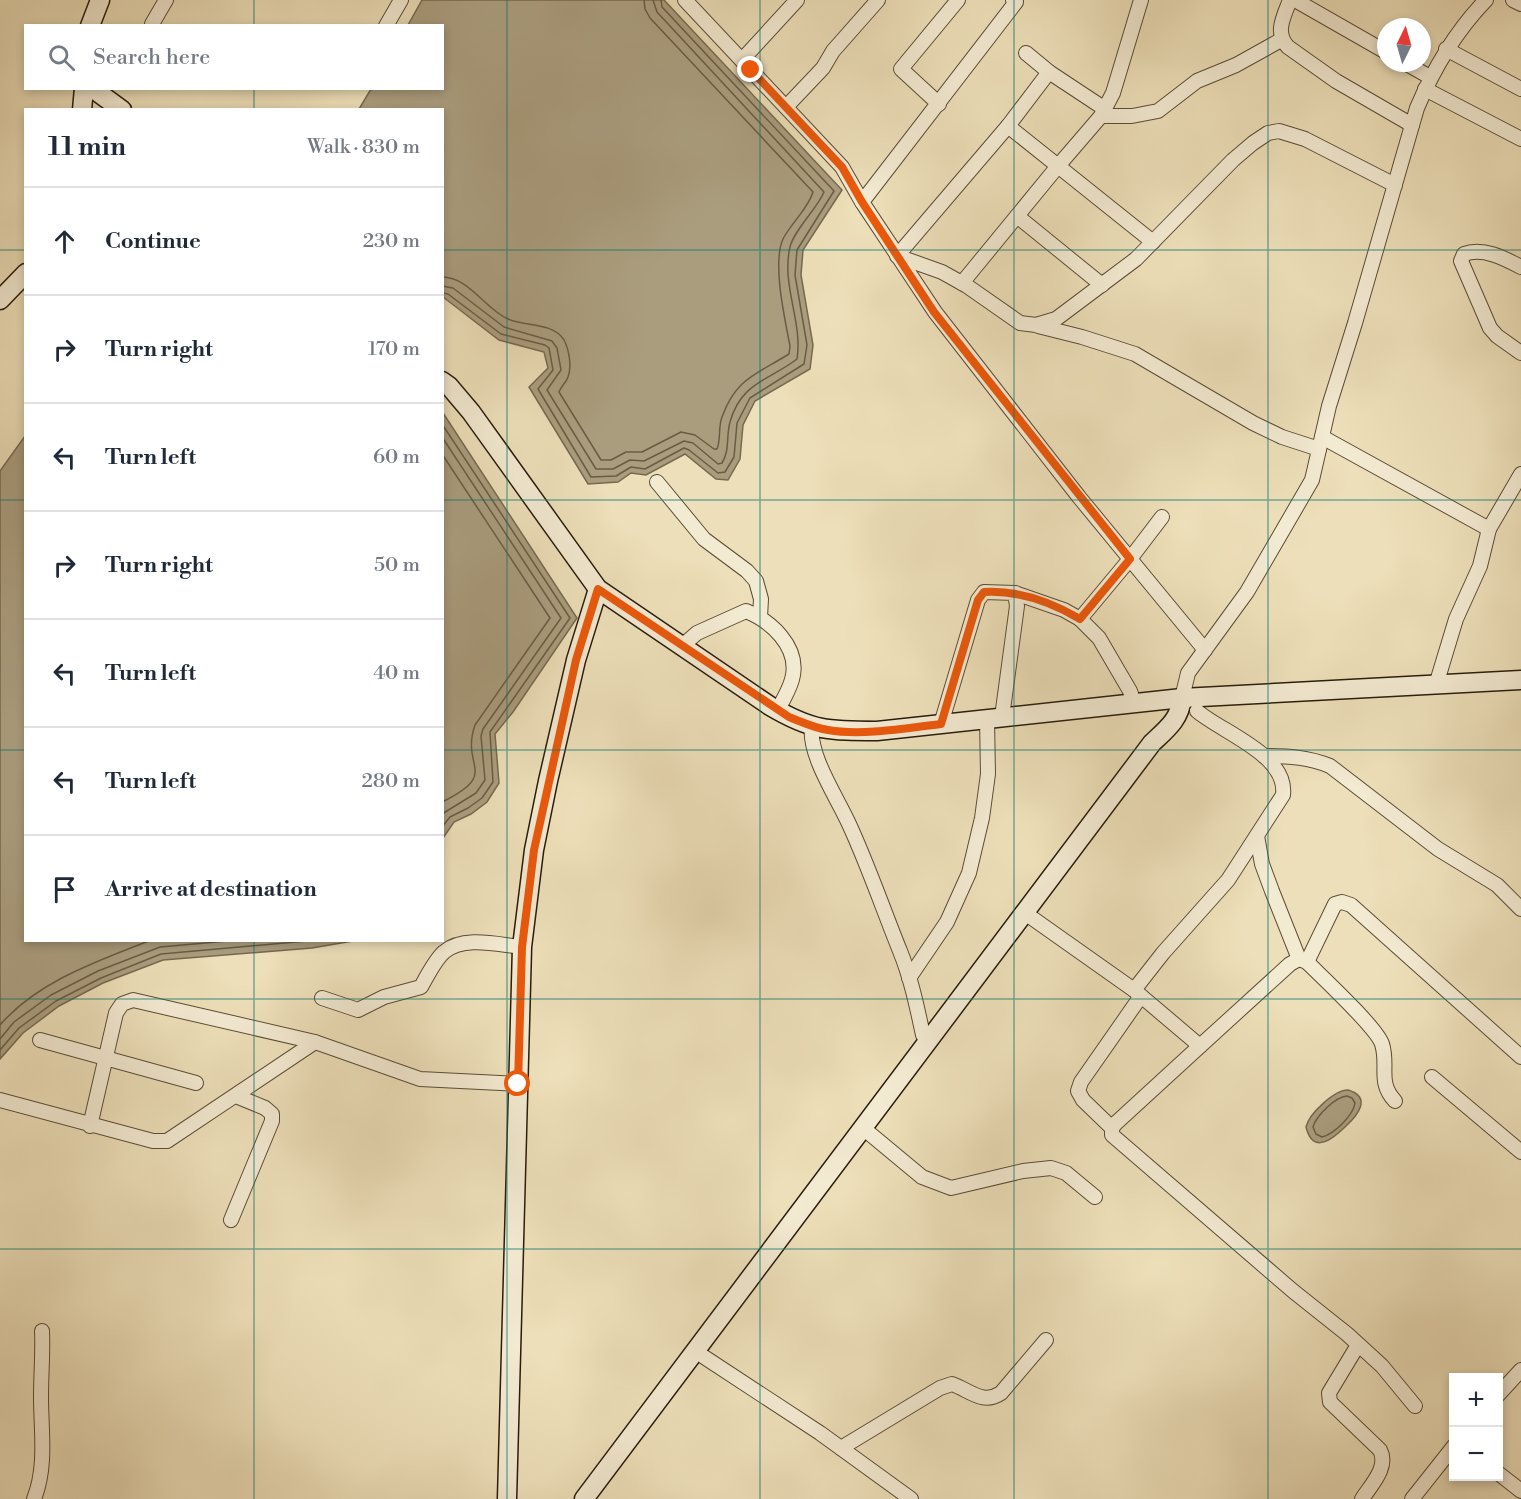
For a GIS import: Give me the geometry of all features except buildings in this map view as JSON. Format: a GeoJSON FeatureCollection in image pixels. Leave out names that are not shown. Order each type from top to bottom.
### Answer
{"type":"FeatureCollection","features":[{"type":"Feature","properties":{"kind":"main road"},"geometry":{"type":"LineString","coordinates":[[91,24],[99,0]]}},
{"type":"Feature","properties":{"kind":"main road"},"geometry":{"type":"LineString","coordinates":[[82,108],[84,90]]}},
{"type":"Feature","properties":{"kind":"main road"},"geometry":{"type":"LineString","coordinates":[[95,90],[119,108]]}},
{"type":"Feature","properties":{"kind":"main road"},"geometry":{"type":"LineString","coordinates":[[0,300],[24,275]]}},
{"type":"Feature","properties":{"kind":"main road"},"geometry":{"type":"LineString","coordinates":[[444,382],[450,386],[471,412],[598,589],[778,710],[812,726],[830,731],[876,731],[1182,698],[1201,704],[1521,680]]}},
{"type":"Feature","properties":{"kind":"main road"},"geometry":{"type":"LineString","coordinates":[[507,1499],[522,947],[534,850],[548,781],[576,660],[598,589]]}},
{"type":"Feature","properties":{"kind":"main road"},"geometry":{"type":"LineString","coordinates":[[584,1499],[1152,743],[1176,720],[1182,698]]}},
{"type":"Feature","properties":{"kind":"street"},"geometry":{"type":"LineString","coordinates":[[152,24],[166,0]]}},
{"type":"Feature","properties":{"kind":"street"},"geometry":{"type":"LineString","coordinates":[[387,24],[401,0]]}},
{"type":"Feature","properties":{"kind":"street"},"geometry":{"type":"LineString","coordinates":[[685,0],[842,167],[862,202],[934,312],[1205,650]]}},
{"type":"Feature","properties":{"kind":"street"},"geometry":{"type":"LineString","coordinates":[[742,60],[797,0]]}},
{"type":"Feature","properties":{"kind":"street"},"geometry":{"type":"LineString","coordinates":[[786,107],[823,68],[832,51],[878,0]]}},
{"type":"Feature","properties":{"kind":"street"},"geometry":{"type":"LineString","coordinates":[[939,104],[901,69],[958,0]]}},
{"type":"Feature","properties":{"kind":"street"},"geometry":{"type":"LineString","coordinates":[[862,202],[1016,2],[1013,0]]}},
{"type":"Feature","properties":{"kind":"street"},"geometry":{"type":"LineString","coordinates":[[962,283],[1103,112],[1113,93],[1142,0]]}},
{"type":"Feature","properties":{"kind":"street"},"geometry":{"type":"LineString","coordinates":[[1281,40],[1282,24],[1290,0]]}},
{"type":"Feature","properties":{"kind":"street"},"geometry":{"type":"LineString","coordinates":[[1295,0],[1377,47]]}},
{"type":"Feature","properties":{"kind":"street"},"geometry":{"type":"LineString","coordinates":[[1182,698],[1188,673],[1247,592],[1312,480],[1329,406],[1359,312],[1412,124],[1428,83],[1446,49],[1486,0]]}},
{"type":"Feature","properties":{"kind":"street"},"geometry":{"type":"LineString","coordinates":[[1513,0],[1521,4]]}},
{"type":"Feature","properties":{"kind":"street"},"geometry":{"type":"LineString","coordinates":[[1026,53],[1103,112],[1132,116],[1158,111],[1197,81],[1236,65],[1281,40]]}},
{"type":"Feature","properties":{"kind":"street"},"geometry":{"type":"LineString","coordinates":[[1281,40],[1336,81],[1412,124]]}},
{"type":"Feature","properties":{"kind":"street"},"geometry":{"type":"LineString","coordinates":[[1446,49],[1521,88]]}},
{"type":"Feature","properties":{"kind":"street"},"geometry":{"type":"LineString","coordinates":[[897,256],[1008,126],[1049,72]]}},
{"type":"Feature","properties":{"kind":"street"},"geometry":{"type":"LineString","coordinates":[[1415,72],[1428,83],[1521,139]]}},
{"type":"Feature","properties":{"kind":"street"},"geometry":{"type":"LineString","coordinates":[[1008,126],[1153,242]]}},
{"type":"Feature","properties":{"kind":"street"},"geometry":{"type":"LineString","coordinates":[[1036,326],[1056,319],[1137,259],[1233,160],[1269,133],[1279,130],[1305,139],[1395,185]]}},
{"type":"Feature","properties":{"kind":"street"},"geometry":{"type":"LineString","coordinates":[[1017,216],[1101,285]]}},
{"type":"Feature","properties":{"kind":"street"},"geometry":{"type":"LineString","coordinates":[[1521,267],[1495,254],[1471,252],[1464,254],[1461,261],[1490,328],[1497,336],[1521,353]]}},
{"type":"Feature","properties":{"kind":"street"},"geometry":{"type":"LineString","coordinates":[[897,256],[942,272],[1020,323],[1082,337],[1135,354],[1253,423],[1282,437],[1320,443],[1489,529]]}},
{"type":"Feature","properties":{"kind":"street"},"geometry":{"type":"LineString","coordinates":[[1436,685],[1456,619],[1480,566],[1489,529],[1521,474]]}},
{"type":"Feature","properties":{"kind":"street"},"geometry":{"type":"LineString","coordinates":[[657,482],[704,539],[747,571],[756,581],[761,599],[760,617]]}},
{"type":"Feature","properties":{"kind":"street"},"geometry":{"type":"LineString","coordinates":[[1080,619],[1162,517]]}},
{"type":"Feature","properties":{"kind":"street"},"geometry":{"type":"LineString","coordinates":[[941,724],[978,600],[984,592],[1015,593],[1064,610],[1080,619],[1099,638],[1131,691],[1134,703]]}},
{"type":"Feature","properties":{"kind":"street"},"geometry":{"type":"LineString","coordinates":[[909,978],[947,922],[969,873],[982,818],[994,718],[1016,616],[1015,593]]}},
{"type":"Feature","properties":{"kind":"street"},"geometry":{"type":"LineString","coordinates":[[682,646],[697,633],[746,611],[760,617],[779,633],[793,656],[793,675],[790,686],[778,710]]}},
{"type":"Feature","properties":{"kind":"street"},"geometry":{"type":"LineString","coordinates":[[1176,720],[1189,717],[1201,704],[1274,766],[1284,785],[1283,795],[1228,880],[1163,953],[1081,1082],[1078,1091],[1083,1100],[1112,1128],[1112,1135],[1382,1366],[1414,1406]]}},
{"type":"Feature","properties":{"kind":"street"},"geometry":{"type":"LineString","coordinates":[[812,726],[810,738],[823,772],[849,824],[909,978],[923,1035],[928,1041]]}},
{"type":"Feature","properties":{"kind":"street"},"geometry":{"type":"LineString","coordinates":[[1264,756],[1313,759],[1330,766],[1438,849],[1497,885],[1521,909]]}},
{"type":"Feature","properties":{"kind":"street"},"geometry":{"type":"LineString","coordinates":[[1257,836],[1262,864],[1303,961],[1373,1029],[1382,1042],[1384,1084],[1387,1092],[1395,1101]]}},
{"type":"Feature","properties":{"kind":"street"},"geometry":{"type":"LineString","coordinates":[[1112,1128],[1290,964],[1303,961],[1335,904],[1342,902],[1351,906],[1521,1057]]}},
{"type":"Feature","properties":{"kind":"street"},"geometry":{"type":"LineString","coordinates":[[1025,913],[1138,993],[1200,1046]]}},
{"type":"Feature","properties":{"kind":"street"},"geometry":{"type":"LineString","coordinates":[[322,998],[358,1010],[384,998],[421,987],[444,952],[459,943],[522,947]]}},
{"type":"Feature","properties":{"kind":"street"},"geometry":{"type":"LineString","coordinates":[[90,1126],[116,1013],[122,1004],[133,1000],[315,1042],[420,1079],[518,1084]]}},
{"type":"Feature","properties":{"kind":"street"},"geometry":{"type":"LineString","coordinates":[[40,1040],[196,1083]]}},
{"type":"Feature","properties":{"kind":"street"},"geometry":{"type":"LineString","coordinates":[[0,1100],[90,1126],[153,1141],[167,1141],[315,1042]]}},
{"type":"Feature","properties":{"kind":"street"},"geometry":{"type":"LineString","coordinates":[[1432,1077],[1521,1152]]}},
{"type":"Feature","properties":{"kind":"street"},"geometry":{"type":"LineString","coordinates":[[231,1220],[272,1121],[272,1114],[265,1108],[236,1096]]}},
{"type":"Feature","properties":{"kind":"street"},"geometry":{"type":"LineString","coordinates":[[863,1128],[921,1177],[951,1188],[1023,1171],[1051,1168],[1066,1173],[1095,1197]]}},
{"type":"Feature","properties":{"kind":"street"},"geometry":{"type":"LineString","coordinates":[[34,1499],[40,1485],[43,1439],[42,1331]]}},
{"type":"Feature","properties":{"kind":"street"},"geometry":{"type":"LineString","coordinates":[[841,1448],[940,1388],[952,1384],[981,1398],[993,1399],[1001,1393],[1046,1340]]}},
{"type":"Feature","properties":{"kind":"street"},"geometry":{"type":"LineString","coordinates":[[1358,1345],[1329,1393],[1330,1401],[1380,1450],[1383,1456],[1383,1465],[1362,1499]]}},
{"type":"Feature","properties":{"kind":"street"},"geometry":{"type":"LineString","coordinates":[[695,1351],[841,1448],[911,1499]]}},
{"type":"Feature","properties":{"kind":"street"},"geometry":{"type":"LineString","coordinates":[[1503,1390],[1521,1370]]}},
{"type":"Feature","properties":{"kind":"street"},"geometry":{"type":"LineString","coordinates":[[1412,1499],[1449,1452]]}},
{"type":"Feature","properties":{"kind":"street"},"geometry":{"type":"LineString","coordinates":[[1503,1477],[1521,1491]]}},
{"type":"Feature","properties":{"kind":"water"},"geometry":{"type":"Polygon","coordinates":[[[422,0],[664,0],[842,190],[803,250],[801,275],[813,345],[810,369],[755,401],[743,425],[740,459],[728,480],[716,479],[685,454],[646,475],[631,473],[618,482],[588,484],[529,387],[548,368],[544,352],[499,340],[444,298],[444,108],[360,108],[370,90],[444,90],[444,24],[409,24],[422,0]]]}},
{"type":"Feature","properties":{"kind":"water"},"geometry":{"type":"Polygon","coordinates":[[[444,415],[577,618],[513,712],[495,734],[499,783],[487,802],[471,814],[454,822],[444,837],[444,415]]]}},
{"type":"Feature","properties":{"kind":"water"},"geometry":{"type":"Polygon","coordinates":[[[24,437],[24,942],[347,942],[312,948],[163,960],[103,983],[59,1006],[23,1033],[0,1059],[0,471],[24,437]]]}},
{"type":"Feature","properties":{"kind":"water"},"geometry":{"type":"Polygon","coordinates":[[[1348,1090],[1360,1097],[1360,1106],[1355,1117],[1330,1139],[1319,1143],[1314,1141],[1309,1136],[1306,1127],[1312,1116],[1329,1098],[1348,1090]]]}},
{"type":"Feature","properties":{"kind":"route"},"geometry":{"type":"LineString","coordinates":[[518,1084],[522,947],[534,850],[576,660],[598,589],[789,717],[830,731],[876,731],[941,724],[978,600],[984,592],[1015,593],[1042,601],[1080,619],[1130,559],[934,312],[862,202],[842,167],[751,70]]}}]}
